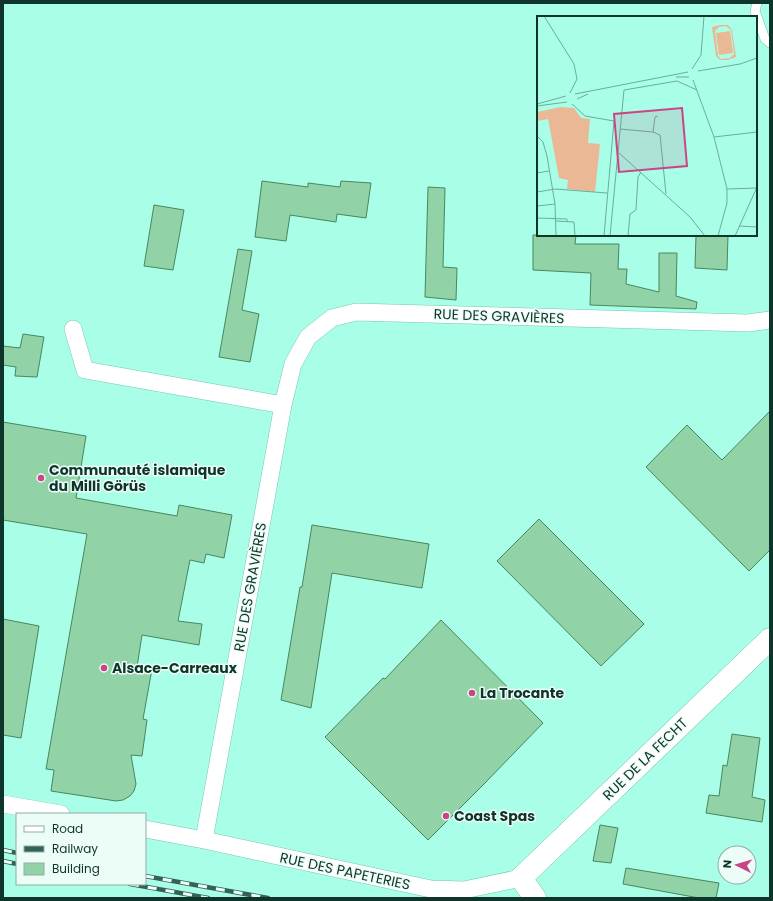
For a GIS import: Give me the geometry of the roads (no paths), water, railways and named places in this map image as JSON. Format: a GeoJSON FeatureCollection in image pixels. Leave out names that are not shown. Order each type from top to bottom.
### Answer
{"type":"FeatureCollection","features":[{"type":"Feature","properties":{"kind":"street","name":"RUE DES GRAVIÈRES"},"geometry":{"type":"LineString","coordinates":[[204,840],[283,405],[293,364],[308,337],[332,318],[356,312],[741,323],[770,320]]}},
{"type":"Feature","properties":{"kind":"street"},"geometry":{"type":"LineString","coordinates":[[73,329],[85,370],[283,405]]}},
{"type":"Feature","properties":{"kind":"street","name":"RUE DE LA FECHT"},"geometry":{"type":"LineString","coordinates":[[521,878],[770,639]]}},
{"type":"Feature","properties":{"kind":"street"},"geometry":{"type":"LineString","coordinates":[[3,804],[54,813]]}},
{"type":"Feature","properties":{"kind":"street","name":"RUE DES PAPETERIES"},"geometry":{"type":"LineString","coordinates":[[146,829],[204,840],[431,889],[464,890],[521,878]]}},
{"type":"Feature","properties":{"kind":"street"},"geometry":{"type":"LineString","coordinates":[[521,878],[535,898]]}},
{"type":"Feature","properties":{"kind":"lane"},"geometry":{"type":"LineString","coordinates":[[756,3],[756,11],[765,39],[770,43]]}},
{"type":"Feature","properties":{"kind":"railway"},"geometry":{"type":"LineString","coordinates":[[3,850],[16,853]]}},
{"type":"Feature","properties":{"kind":"railway"},"geometry":{"type":"LineString","coordinates":[[3,861],[16,864]]}},
{"type":"Feature","properties":{"kind":"railway"},"geometry":{"type":"LineString","coordinates":[[146,876],[268,898]]}},
{"type":"Feature","properties":{"kind":"railway"},"geometry":{"type":"LineString","coordinates":[[136,885],[208,898]]}},
{"type":"Feature","properties":{"kind":"place","name":"Communauté islamique du Milli Görüs"},"geometry":{"type":"Point","coordinates":[41,478]}},
{"type":"Feature","properties":{"kind":"place","name":"Alsace-Carreaux"},"geometry":{"type":"Point","coordinates":[104,668]}},
{"type":"Feature","properties":{"kind":"place","name":"La Trocante"},"geometry":{"type":"Point","coordinates":[472,693]}},
{"type":"Feature","properties":{"kind":"place","name":"Coast Spas"},"geometry":{"type":"Point","coordinates":[446,816]}}]}
